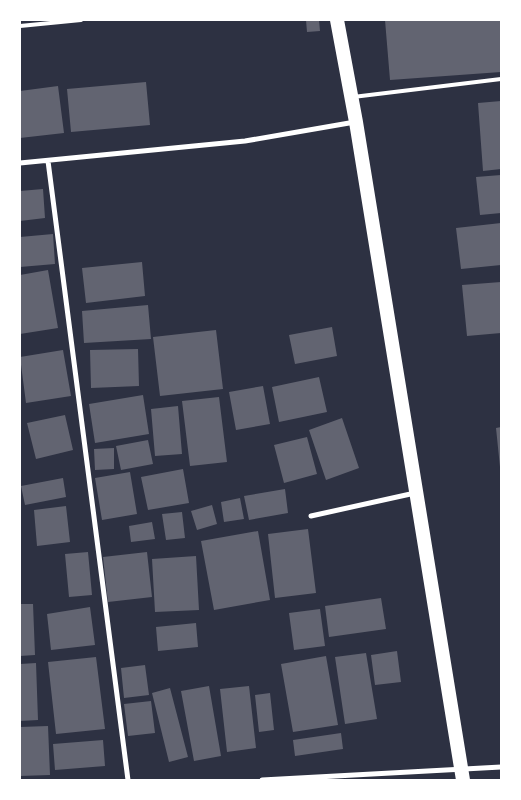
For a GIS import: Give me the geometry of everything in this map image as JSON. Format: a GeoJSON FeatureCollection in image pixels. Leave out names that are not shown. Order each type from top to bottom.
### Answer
{"type":"FeatureCollection","features":[{"type":"Feature","properties":{"kind":"highway"},"geometry":{"type":"LineString","coordinates":[[337,20],[356,122],[462,774]]}},
{"type":"Feature","properties":{"kind":"street"},"geometry":{"type":"LineString","coordinates":[[20,163],[245,141],[356,122]]}},
{"type":"Feature","properties":{"kind":"street"},"geometry":{"type":"LineString","coordinates":[[48,161],[128,780]]}},
{"type":"Feature","properties":{"kind":"street"},"geometry":{"type":"LineString","coordinates":[[310,516],[415,493]]}},
{"type":"Feature","properties":{"kind":"street"},"geometry":{"type":"LineString","coordinates":[[262,780],[462,774],[501,767]]}},
{"type":"Feature","properties":{"kind":"lane"},"geometry":{"type":"LineString","coordinates":[[20,26],[81,20]]}},
{"type":"Feature","properties":{"kind":"lane"},"geometry":{"type":"LineString","coordinates":[[351,97],[501,79]]}},
{"type":"Feature","properties":{"kind":"building"},"geometry":{"type":"Polygon","coordinates":[[[306,20],[319,20],[320,31],[307,32],[306,20]]]}},
{"type":"Feature","properties":{"kind":"building"},"geometry":{"type":"Polygon","coordinates":[[[385,20],[501,20],[501,72],[390,80],[385,20]]]}},
{"type":"Feature","properties":{"kind":"building"},"geometry":{"type":"Polygon","coordinates":[[[146,82],[150,125],[71,132],[67,89],[146,82]]]}},
{"type":"Feature","properties":{"kind":"building"},"geometry":{"type":"Polygon","coordinates":[[[58,86],[64,133],[20,138],[20,91],[58,86]]]}},
{"type":"Feature","properties":{"kind":"building"},"geometry":{"type":"Polygon","coordinates":[[[501,101],[501,169],[483,171],[478,103],[501,101]]]}},
{"type":"Feature","properties":{"kind":"building"},"geometry":{"type":"Polygon","coordinates":[[[501,175],[501,213],[480,215],[476,177],[501,175]]]}},
{"type":"Feature","properties":{"kind":"building"},"geometry":{"type":"Polygon","coordinates":[[[43,189],[45,218],[20,221],[20,191],[43,189]]]}},
{"type":"Feature","properties":{"kind":"building"},"geometry":{"type":"Polygon","coordinates":[[[501,223],[501,265],[461,269],[456,228],[501,223]]]}},
{"type":"Feature","properties":{"kind":"building"},"geometry":{"type":"Polygon","coordinates":[[[53,234],[55,264],[20,267],[20,237],[53,234]]]}},
{"type":"Feature","properties":{"kind":"building"},"geometry":{"type":"Polygon","coordinates":[[[142,262],[145,296],[86,303],[82,268],[142,262]]]}},
{"type":"Feature","properties":{"kind":"building"},"geometry":{"type":"Polygon","coordinates":[[[48,270],[58,328],[20,334],[20,275],[48,270]]]}},
{"type":"Feature","properties":{"kind":"building"},"geometry":{"type":"Polygon","coordinates":[[[501,282],[501,333],[467,336],[462,285],[501,282]]]}},
{"type":"Feature","properties":{"kind":"building"},"geometry":{"type":"Polygon","coordinates":[[[148,305],[151,339],[84,343],[82,311],[148,305]]]}},
{"type":"Feature","properties":{"kind":"building"},"geometry":{"type":"Polygon","coordinates":[[[332,327],[337,356],[295,364],[289,335],[332,327]]]}},
{"type":"Feature","properties":{"kind":"building"},"geometry":{"type":"Polygon","coordinates":[[[216,330],[223,389],[160,396],[153,337],[216,330]]]}},
{"type":"Feature","properties":{"kind":"building"},"geometry":{"type":"Polygon","coordinates":[[[138,349],[139,386],[91,388],[90,350],[138,349]]]}},
{"type":"Feature","properties":{"kind":"building"},"geometry":{"type":"Polygon","coordinates":[[[63,350],[71,396],[26,403],[20,357],[63,350]]]}},
{"type":"Feature","properties":{"kind":"building"},"geometry":{"type":"Polygon","coordinates":[[[319,377],[327,412],[279,422],[272,387],[319,377]]]}},
{"type":"Feature","properties":{"kind":"building"},"geometry":{"type":"Polygon","coordinates":[[[263,386],[270,424],[236,430],[229,392],[263,386]]]}},
{"type":"Feature","properties":{"kind":"building"},"geometry":{"type":"Polygon","coordinates":[[[143,395],[149,434],[95,443],[89,404],[143,395]]]}},
{"type":"Feature","properties":{"kind":"building"},"geometry":{"type":"Polygon","coordinates":[[[219,397],[227,462],[190,466],[182,401],[219,397]]]}},
{"type":"Feature","properties":{"kind":"building"},"geometry":{"type":"Polygon","coordinates":[[[178,406],[182,454],[155,456],[151,409],[178,406]]]}},
{"type":"Feature","properties":{"kind":"building"},"geometry":{"type":"Polygon","coordinates":[[[65,415],[73,450],[36,459],[27,423],[65,415]]]}},
{"type":"Feature","properties":{"kind":"building"},"geometry":{"type":"Polygon","coordinates":[[[342,418],[359,468],[326,480],[309,430],[342,418]]]}},
{"type":"Feature","properties":{"kind":"building"},"geometry":{"type":"Polygon","coordinates":[[[501,427],[501,467],[500,467],[496,428],[501,427]]]}},
{"type":"Feature","properties":{"kind":"building"},"geometry":{"type":"Polygon","coordinates":[[[307,437],[317,474],[284,483],[274,445],[307,437]]]}},
{"type":"Feature","properties":{"kind":"building"},"geometry":{"type":"Polygon","coordinates":[[[148,440],[153,464],[121,470],[116,446],[148,440]]]}},
{"type":"Feature","properties":{"kind":"building"},"geometry":{"type":"Polygon","coordinates":[[[114,448],[114,469],[95,470],[94,449],[114,448]]]}},
{"type":"Feature","properties":{"kind":"building"},"geometry":{"type":"Polygon","coordinates":[[[183,469],[189,503],[148,510],[141,477],[183,469]]]}},
{"type":"Feature","properties":{"kind":"building"},"geometry":{"type":"Polygon","coordinates":[[[130,472],[137,514],[102,520],[95,478],[130,472]]]}},
{"type":"Feature","properties":{"kind":"building"},"geometry":{"type":"Polygon","coordinates":[[[63,478],[66,497],[25,505],[21,486],[63,478]]]}},
{"type":"Feature","properties":{"kind":"building"},"geometry":{"type":"Polygon","coordinates":[[[285,489],[288,513],[249,520],[244,496],[285,489]]]}},
{"type":"Feature","properties":{"kind":"building"},"geometry":{"type":"Polygon","coordinates":[[[240,498],[244,519],[224,522],[221,502],[240,498]]]}},
{"type":"Feature","properties":{"kind":"building"},"geometry":{"type":"Polygon","coordinates":[[[212,505],[217,524],[197,530],[191,511],[212,505]]]}},
{"type":"Feature","properties":{"kind":"building"},"geometry":{"type":"Polygon","coordinates":[[[66,506],[70,542],[37,546],[34,510],[66,506]]]}},
{"type":"Feature","properties":{"kind":"building"},"geometry":{"type":"Polygon","coordinates":[[[182,512],[185,538],[166,540],[162,514],[182,512]]]}},
{"type":"Feature","properties":{"kind":"building"},"geometry":{"type":"Polygon","coordinates":[[[152,522],[155,539],[131,542],[129,526],[152,522]]]}},
{"type":"Feature","properties":{"kind":"building"},"geometry":{"type":"Polygon","coordinates":[[[308,529],[316,593],[275,598],[268,534],[308,529]]]}},
{"type":"Feature","properties":{"kind":"building"},"geometry":{"type":"Polygon","coordinates":[[[258,531],[270,600],[214,610],[201,541],[258,531]]]}},
{"type":"Feature","properties":{"kind":"building"},"geometry":{"type":"Polygon","coordinates":[[[88,552],[92,595],[69,597],[65,554],[88,552]]]}},
{"type":"Feature","properties":{"kind":"building"},"geometry":{"type":"Polygon","coordinates":[[[147,552],[152,597],[108,602],[103,557],[147,552]]]}},
{"type":"Feature","properties":{"kind":"building"},"geometry":{"type":"Polygon","coordinates":[[[196,556],[199,610],[155,612],[152,559],[196,556]]]}},
{"type":"Feature","properties":{"kind":"building"},"geometry":{"type":"Polygon","coordinates":[[[381,598],[386,629],[329,637],[325,606],[381,598]]]}},
{"type":"Feature","properties":{"kind":"building"},"geometry":{"type":"Polygon","coordinates":[[[20,604],[33,604],[35,655],[20,656],[20,604]]]}},
{"type":"Feature","properties":{"kind":"building"},"geometry":{"type":"Polygon","coordinates":[[[90,607],[95,645],[51,650],[47,614],[90,607]]]}},
{"type":"Feature","properties":{"kind":"building"},"geometry":{"type":"Polygon","coordinates":[[[320,609],[325,646],[294,650],[289,613],[320,609]]]}},
{"type":"Feature","properties":{"kind":"building"},"geometry":{"type":"Polygon","coordinates":[[[196,623],[198,647],[158,651],[156,627],[196,623]]]}},
{"type":"Feature","properties":{"kind":"building"},"geometry":{"type":"Polygon","coordinates":[[[397,651],[401,682],[375,685],[371,655],[397,651]]]}},
{"type":"Feature","properties":{"kind":"building"},"geometry":{"type":"Polygon","coordinates":[[[366,653],[377,719],[345,724],[335,657],[366,653]]]}},
{"type":"Feature","properties":{"kind":"building"},"geometry":{"type":"Polygon","coordinates":[[[326,656],[338,725],[293,732],[281,664],[326,656]]]}},
{"type":"Feature","properties":{"kind":"building"},"geometry":{"type":"Polygon","coordinates":[[[96,657],[105,729],[56,734],[48,662],[96,657]]]}},
{"type":"Feature","properties":{"kind":"building"},"geometry":{"type":"Polygon","coordinates":[[[36,663],[38,720],[20,721],[20,664],[36,663]]]}},
{"type":"Feature","properties":{"kind":"building"},"geometry":{"type":"Polygon","coordinates":[[[145,665],[149,695],[124,698],[121,668],[145,665]]]}},
{"type":"Feature","properties":{"kind":"building"},"geometry":{"type":"Polygon","coordinates":[[[209,686],[221,756],[194,761],[181,691],[209,686]]]}},
{"type":"Feature","properties":{"kind":"building"},"geometry":{"type":"Polygon","coordinates":[[[249,686],[256,748],[227,752],[220,689],[249,686]]]}},
{"type":"Feature","properties":{"kind":"building"},"geometry":{"type":"Polygon","coordinates":[[[170,688],[188,757],[169,762],[152,693],[170,688]]]}},
{"type":"Feature","properties":{"kind":"building"},"geometry":{"type":"Polygon","coordinates":[[[270,693],[274,730],[259,732],[255,695],[270,693]]]}},
{"type":"Feature","properties":{"kind":"building"},"geometry":{"type":"Polygon","coordinates":[[[151,701],[155,733],[128,736],[124,704],[151,701]]]}},
{"type":"Feature","properties":{"kind":"building"},"geometry":{"type":"Polygon","coordinates":[[[48,726],[50,775],[20,776],[20,727],[48,726]]]}},
{"type":"Feature","properties":{"kind":"building"},"geometry":{"type":"Polygon","coordinates":[[[341,733],[343,749],[295,756],[293,740],[341,733]]]}},
{"type":"Feature","properties":{"kind":"building"},"geometry":{"type":"Polygon","coordinates":[[[103,740],[105,766],[55,770],[53,744],[103,740]]]}}]}
